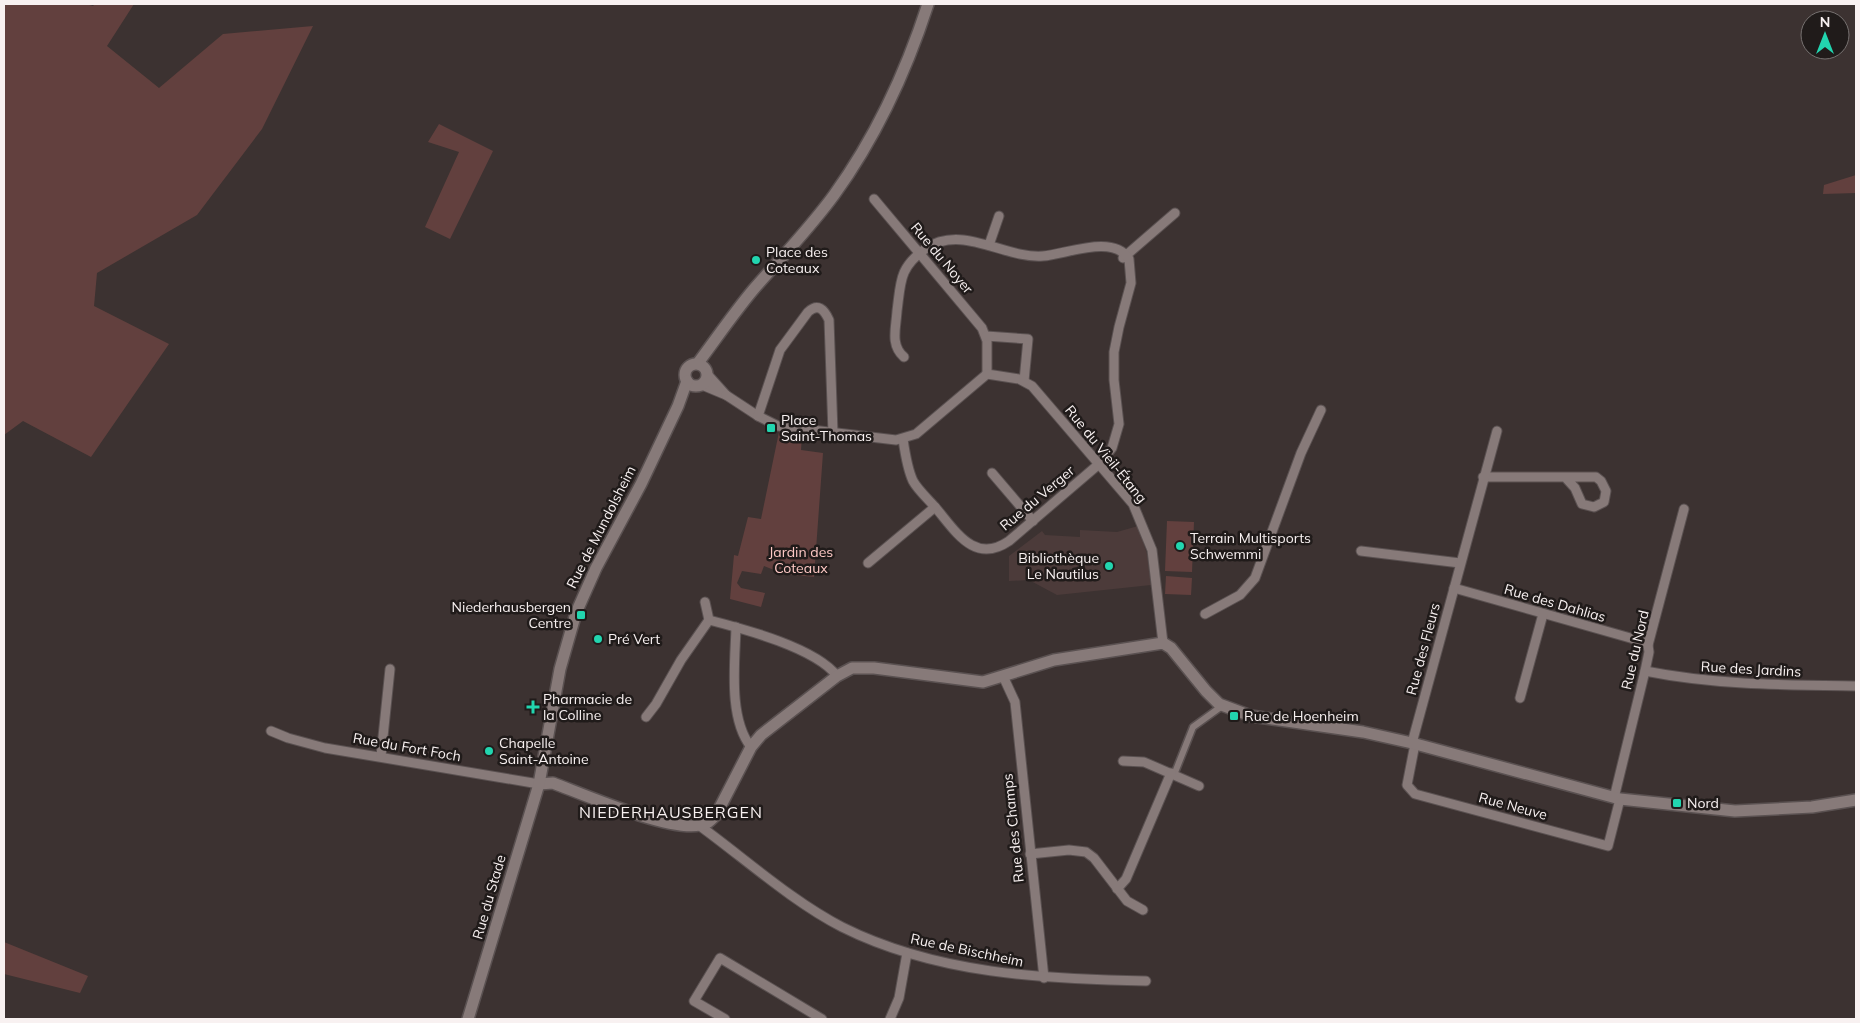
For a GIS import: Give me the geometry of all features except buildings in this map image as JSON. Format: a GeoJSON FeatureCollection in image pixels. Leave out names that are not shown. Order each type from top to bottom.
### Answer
{"type":"FeatureCollection","features":[{"type":"Feature","properties":{"kind":"street","name":"Rue de Mundolsheim"},"geometry":{"type":"LineString","coordinates":[[539,784],[560,670],[576,613],[592,575],[641,484],[678,406],[699,376],[720,336],[751,293],[825,207],[875,130],[910,54],[928,4]]}},
{"type":"Feature","properties":{"kind":"street","name":"Rue du Noyer"},"geometry":{"type":"LineString","coordinates":[[874,199],[982,328],[986,336]]}},
{"type":"Feature","properties":{"kind":"street"},"geometry":{"type":"LineString","coordinates":[[904,357],[895,346],[894,340],[900,280],[906,266],[920,253],[936,243],[948,240],[967,240],[1012,253],[1038,256],[1097,246],[1112,247],[1125,256],[1174,213]]}},
{"type":"Feature","properties":{"kind":"street"},"geometry":{"type":"LineString","coordinates":[[989,245],[999,216]]}},
{"type":"Feature","properties":{"kind":"street","name":"Rue du Verger"},"geometry":{"type":"LineString","coordinates":[[903,440],[913,480],[958,536],[967,544],[977,547],[991,548],[1003,545],[1099,464],[1112,448],[1118,428],[1114,352],[1118,327],[1130,289],[1131,269],[1125,256]]}},
{"type":"Feature","properties":{"kind":"street"},"geometry":{"type":"LineString","coordinates":[[758,416],[780,350],[786,339],[813,308],[823,309],[829,320],[831,342],[833,433]]}},
{"type":"Feature","properties":{"kind":"street"},"geometry":{"type":"LineString","coordinates":[[986,336],[1028,339],[1024,381],[987,374],[986,336]]}},
{"type":"Feature","properties":{"kind":"street"},"geometry":{"type":"LineString","coordinates":[[699,376],[758,416],[778,426],[903,440],[916,434],[987,374]]}},
{"type":"Feature","properties":{"kind":"street","name":"Rue du Vieil-Étang"},"geometry":{"type":"LineString","coordinates":[[1024,381],[1032,386],[1133,504],[1146,533],[1155,563],[1163,643]]}},
{"type":"Feature","properties":{"kind":"street"},"geometry":{"type":"LineString","coordinates":[[1204,614],[1240,595],[1254,578],[1290,480],[1321,410]]}},
{"type":"Feature","properties":{"kind":"street","name":"Rue des Fleurs"},"geometry":{"type":"LineString","coordinates":[[1414,744],[1460,562],[1497,431]]}},
{"type":"Feature","properties":{"kind":"street"},"geometry":{"type":"LineString","coordinates":[[992,473],[1033,520]]}},
{"type":"Feature","properties":{"kind":"street"},"geometry":{"type":"LineString","coordinates":[[1483,477],[1591,476],[1602,480],[1606,491],[1604,502],[1594,507],[1582,504],[1575,488],[1565,477]]}},
{"type":"Feature","properties":{"kind":"street"},"geometry":{"type":"LineString","coordinates":[[868,563],[935,507]]}},
{"type":"Feature","properties":{"kind":"street","name":"Rue du Nord"},"geometry":{"type":"LineString","coordinates":[[1617,799],[1649,652],[1648,645],[1684,509]]}},
{"type":"Feature","properties":{"kind":"street"},"geometry":{"type":"LineString","coordinates":[[1361,551],[1460,562]]}},
{"type":"Feature","properties":{"kind":"street","name":"Rue des Dahlias"},"geometry":{"type":"LineString","coordinates":[[1454,588],[1641,641],[1648,645]]}},
{"type":"Feature","properties":{"kind":"street"},"geometry":{"type":"LineString","coordinates":[[646,717],[656,704],[680,660],[709,620],[705,602]]}},
{"type":"Feature","properties":{"kind":"street"},"geometry":{"type":"LineString","coordinates":[[1520,698],[1543,614]]}},
{"type":"Feature","properties":{"kind":"street"},"geometry":{"type":"LineString","coordinates":[[709,620],[759,633],[825,663],[837,676]]}},
{"type":"Feature","properties":{"kind":"street"},"geometry":{"type":"LineString","coordinates":[[736,627],[737,714],[742,735],[751,748]]}},
{"type":"Feature","properties":{"kind":"street"},"geometry":{"type":"LineString","coordinates":[[539,784],[553,783],[673,825],[700,826],[710,822],[716,815],[751,748],[766,730],[837,676],[848,670],[865,667],[971,682],[989,681],[1054,660],[1163,643],[1172,648],[1206,691],[1222,706],[1251,716],[1363,732],[1617,799],[1735,810],[1812,806],[1856,800]]}},
{"type":"Feature","properties":{"kind":"street"},"geometry":{"type":"LineString","coordinates":[[381,756],[390,669]]}},
{"type":"Feature","properties":{"kind":"street","name":"Rue des Jardins"},"geometry":{"type":"LineString","coordinates":[[1645,671],[1694,680],[1758,684],[1856,686]]}},
{"type":"Feature","properties":{"kind":"street","name":"Rue des Champs"},"geometry":{"type":"LineString","coordinates":[[1003,676],[1015,702],[1044,978]]}},
{"type":"Feature","properties":{"kind":"street"},"geometry":{"type":"LineString","coordinates":[[1117,889],[1126,879],[1193,727],[1222,706]]}},
{"type":"Feature","properties":{"kind":"street","name":"Rue du Fort Foch"},"geometry":{"type":"LineString","coordinates":[[271,731],[288,738],[325,748],[539,784]]}},
{"type":"Feature","properties":{"kind":"street","name":"Rue Neuve"},"geometry":{"type":"LineString","coordinates":[[1414,744],[1407,785],[1415,794],[1608,846],[1617,799]]}},
{"type":"Feature","properties":{"kind":"street"},"geometry":{"type":"LineString","coordinates":[[1123,761],[1144,762],[1199,786]]}},
{"type":"Feature","properties":{"kind":"street","name":"Rue du Stade"},"geometry":{"type":"LineString","coordinates":[[468,1019],[539,784]]}},
{"type":"Feature","properties":{"kind":"street","name":"Rue de Bischheim"},"geometry":{"type":"LineString","coordinates":[[700,826],[840,926],[906,953],[1004,974],[1044,978],[1146,981]]}},
{"type":"Feature","properties":{"kind":"street"},"geometry":{"type":"LineString","coordinates":[[1030,854],[1069,850],[1086,852],[1094,858],[1127,901],[1143,910]]}},
{"type":"Feature","properties":{"kind":"street"},"geometry":{"type":"LineString","coordinates":[[890,1019],[899,998],[906,953]]}},
{"type":"Feature","properties":{"kind":"street"},"geometry":{"type":"LineString","coordinates":[[725,1019],[694,1001],[720,958],[822,1019]]}},
{"type":"Feature","properties":{"kind":"shaded area"},"geometry":{"type":"Polygon","coordinates":[[[1138,526],[1147,554],[1151,585],[1057,595],[1029,580],[1009,581],[1009,556],[1042,531],[1045,535],[1080,537],[1080,530],[1117,532],[1138,526]]]}},
{"type":"Feature","properties":{"kind":"green space"},"geometry":{"type":"Polygon","coordinates":[[[4,4],[86,4],[93,6],[95,4],[134,4],[107,46],[159,88],[223,34],[313,26],[262,129],[197,215],[97,273],[94,306],[169,344],[91,457],[23,421],[4,435],[4,4]]]}},
{"type":"Feature","properties":{"kind":"green space"},"geometry":{"type":"Polygon","coordinates":[[[439,124],[493,151],[450,239],[425,227],[459,152],[428,142],[439,124]]]}},
{"type":"Feature","properties":{"kind":"green space"},"geometry":{"type":"Polygon","coordinates":[[[1856,175],[1856,193],[1823,194],[1824,185],[1856,175]]]}},
{"type":"Feature","properties":{"kind":"green space","name":"Jardin des Coteaux"},"geometry":{"type":"Polygon","coordinates":[[[779,432],[802,435],[801,450],[823,453],[814,577],[784,574],[764,566],[761,574],[742,571],[737,583],[741,588],[765,593],[761,607],[730,599],[734,555],[738,556],[748,517],[761,519],[779,432]]]}},
{"type":"Feature","properties":{"kind":"green space","name":"Terrain Multisports Schwemmi"},"geometry":{"type":"Polygon","coordinates":[[[1167,521],[1194,522],[1192,572],[1165,571],[1167,521]]]}},
{"type":"Feature","properties":{"kind":"green space"},"geometry":{"type":"Polygon","coordinates":[[[1166,576],[1192,578],[1191,595],[1165,594],[1166,576]]]}},
{"type":"Feature","properties":{"kind":"green space"},"geometry":{"type":"Polygon","coordinates":[[[4,942],[88,976],[80,993],[4,974],[4,942]]]}},
{"type":"Feature","properties":{"kind":"place","name":"Place des Coteaux"},"geometry":{"type":"Point","coordinates":[756,260]}},
{"type":"Feature","properties":{"kind":"place","name":"Place Saint-Thomas"},"geometry":{"type":"Point","coordinates":[771,428]}},
{"type":"Feature","properties":{"kind":"place","name":"Terrain Multisports Schwemmi"},"geometry":{"type":"Point","coordinates":[1180,546]}},
{"type":"Feature","properties":{"kind":"place","name":"Bibliothèque Le Nautilus"},"geometry":{"type":"Point","coordinates":[1109,566]}},
{"type":"Feature","properties":{"kind":"place","name":"Niederhausbergen Centre"},"geometry":{"type":"Point","coordinates":[581,615]}},
{"type":"Feature","properties":{"kind":"place","name":"Pré Vert"},"geometry":{"type":"Point","coordinates":[598,639]}},
{"type":"Feature","properties":{"kind":"place","name":"Pharmacie de la Colline"},"geometry":{"type":"Point","coordinates":[533,707]}},
{"type":"Feature","properties":{"kind":"place","name":"Rue de Hoenheim"},"geometry":{"type":"Point","coordinates":[1234,716]}},
{"type":"Feature","properties":{"kind":"place","name":"Chapelle Saint-Antoine"},"geometry":{"type":"Point","coordinates":[489,751]}},
{"type":"Feature","properties":{"kind":"place","name":"Nord"},"geometry":{"type":"Point","coordinates":[1677,803]}},
{"type":"Feature","properties":{"kind":"district","name":"NIEDERHAUSBERGEN"},"geometry":{"type":"Point","coordinates":[671,812]}}]}
